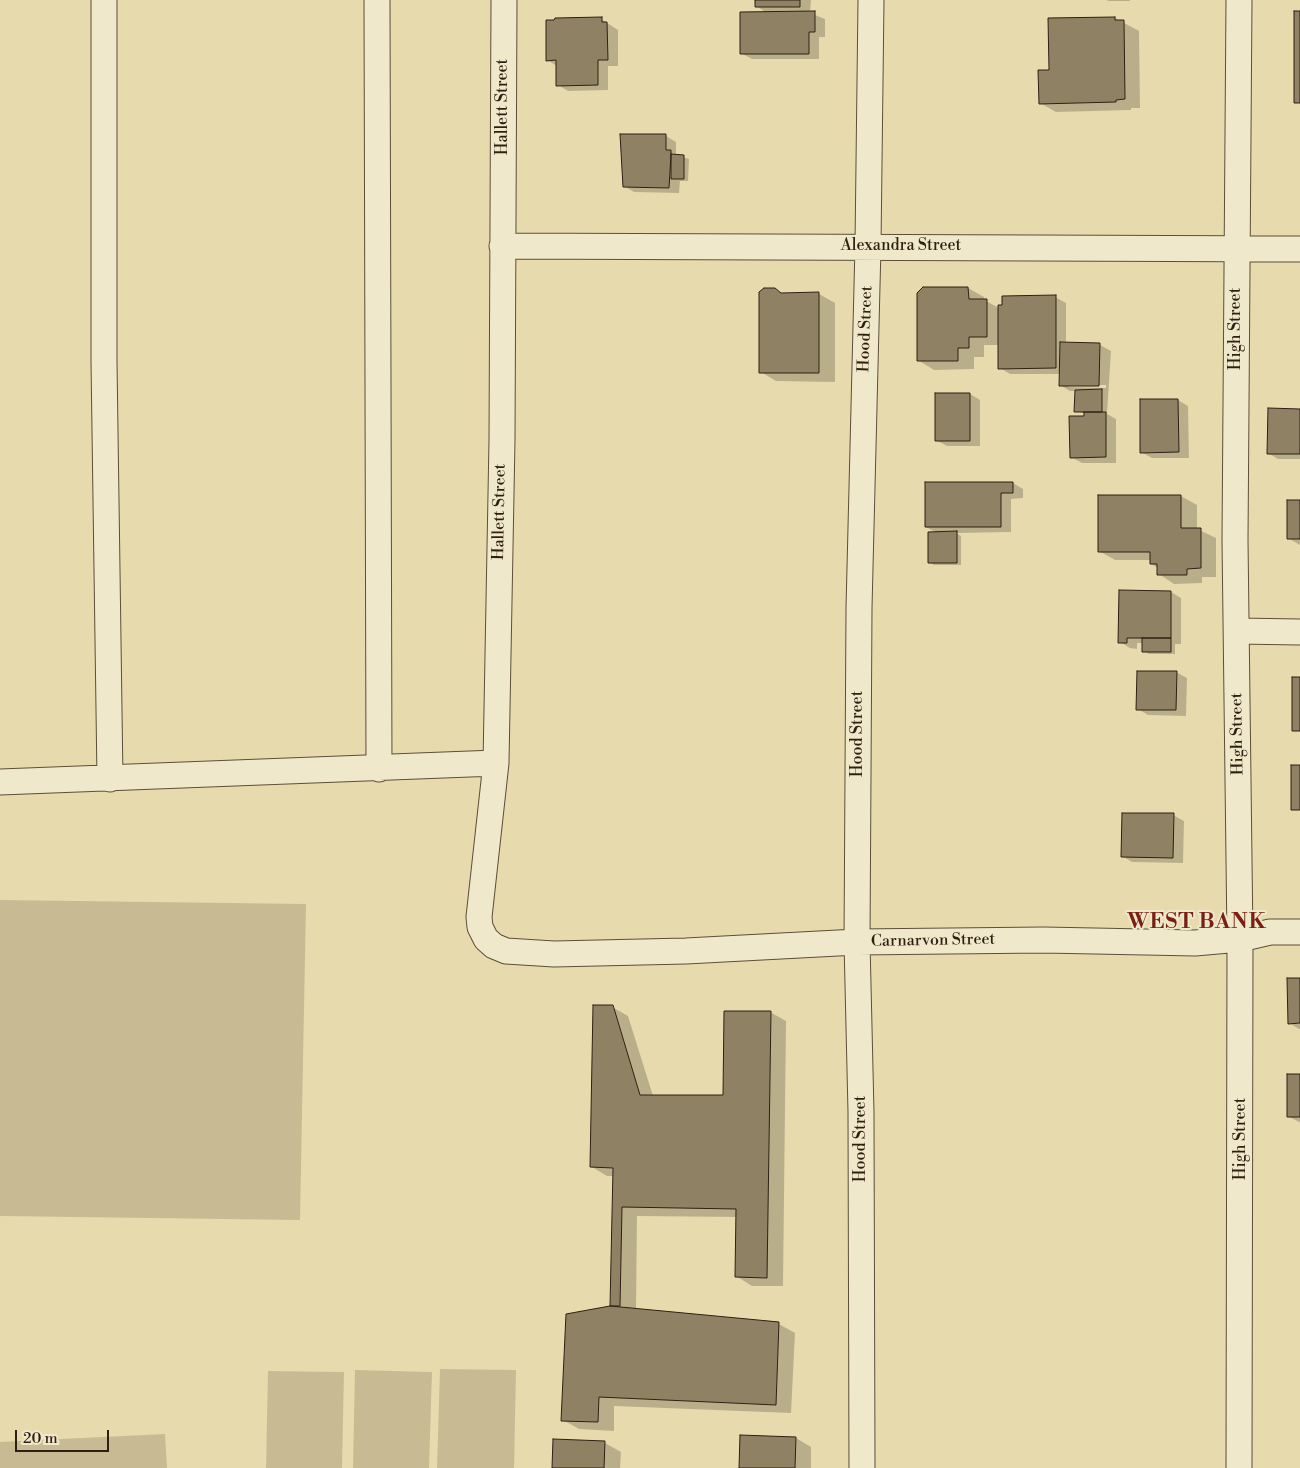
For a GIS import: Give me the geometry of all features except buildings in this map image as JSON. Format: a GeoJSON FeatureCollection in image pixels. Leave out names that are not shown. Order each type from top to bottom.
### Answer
{"type":"FeatureCollection","features":[{"type":"Feature","properties":{"kind":"street"},"geometry":{"type":"LineString","coordinates":[[104,0],[104,361],[110,779]]}},
{"type":"Feature","properties":{"kind":"street"},"geometry":{"type":"LineString","coordinates":[[377,0],[379,769]]}},
{"type":"Feature","properties":{"kind":"street","name":"Hallett Street"},"geometry":{"type":"LineString","coordinates":[[504,0],[496,763],[480,892],[480,927],[490,943],[506,951],[566,953]]}},
{"type":"Feature","properties":{"kind":"street","name":"Hood Street"},"geometry":{"type":"LineString","coordinates":[[862,1468],[861,1112],[857,942],[859,608],[868,246],[870,0]]}},
{"type":"Feature","properties":{"kind":"street","name":"High Street"},"geometry":{"type":"LineString","coordinates":[[1239,0],[1237,249],[1237,631],[1240,939],[1239,1468]]}},
{"type":"Feature","properties":{"kind":"street","name":"Alexandra Street"},"geometry":{"type":"LineString","coordinates":[[502,246],[1300,249]]}},
{"type":"Feature","properties":{"kind":"street"},"geometry":{"type":"LineString","coordinates":[[1237,631],[1300,632]]}},
{"type":"Feature","properties":{"kind":"street"},"geometry":{"type":"LineString","coordinates":[[0,782],[379,769],[496,763]]}},
{"type":"Feature","properties":{"kind":"street","name":"Carnarvon Street"},"geometry":{"type":"LineString","coordinates":[[566,953],[686,952],[857,942],[1044,940],[1195,943],[1240,939],[1270,932],[1300,932]]}},
{"type":"Feature","properties":{"kind":"shaded area"},"geometry":{"type":"Polygon","coordinates":[[[0,900],[306,904],[300,1220],[0,1216],[0,900]]]}},
{"type":"Feature","properties":{"kind":"shaded area"},"geometry":{"type":"Polygon","coordinates":[[[440,1369],[516,1370],[514,1468],[437,1468],[440,1369]]]}},
{"type":"Feature","properties":{"kind":"shaded area"},"geometry":{"type":"Polygon","coordinates":[[[355,1370],[432,1372],[429,1468],[353,1468],[355,1370]]]}},
{"type":"Feature","properties":{"kind":"shaded area"},"geometry":{"type":"Polygon","coordinates":[[[268,1371],[344,1372],[342,1468],[266,1468],[268,1371]]]}},
{"type":"Feature","properties":{"kind":"shaded area"},"geometry":{"type":"Polygon","coordinates":[[[165,1434],[167,1468],[0,1468],[0,1442],[165,1434]]]}},
{"type":"Feature","properties":{"kind":"district","name":"WEST BANK"},"geometry":{"type":"Point","coordinates":[1197,923]}}]}
